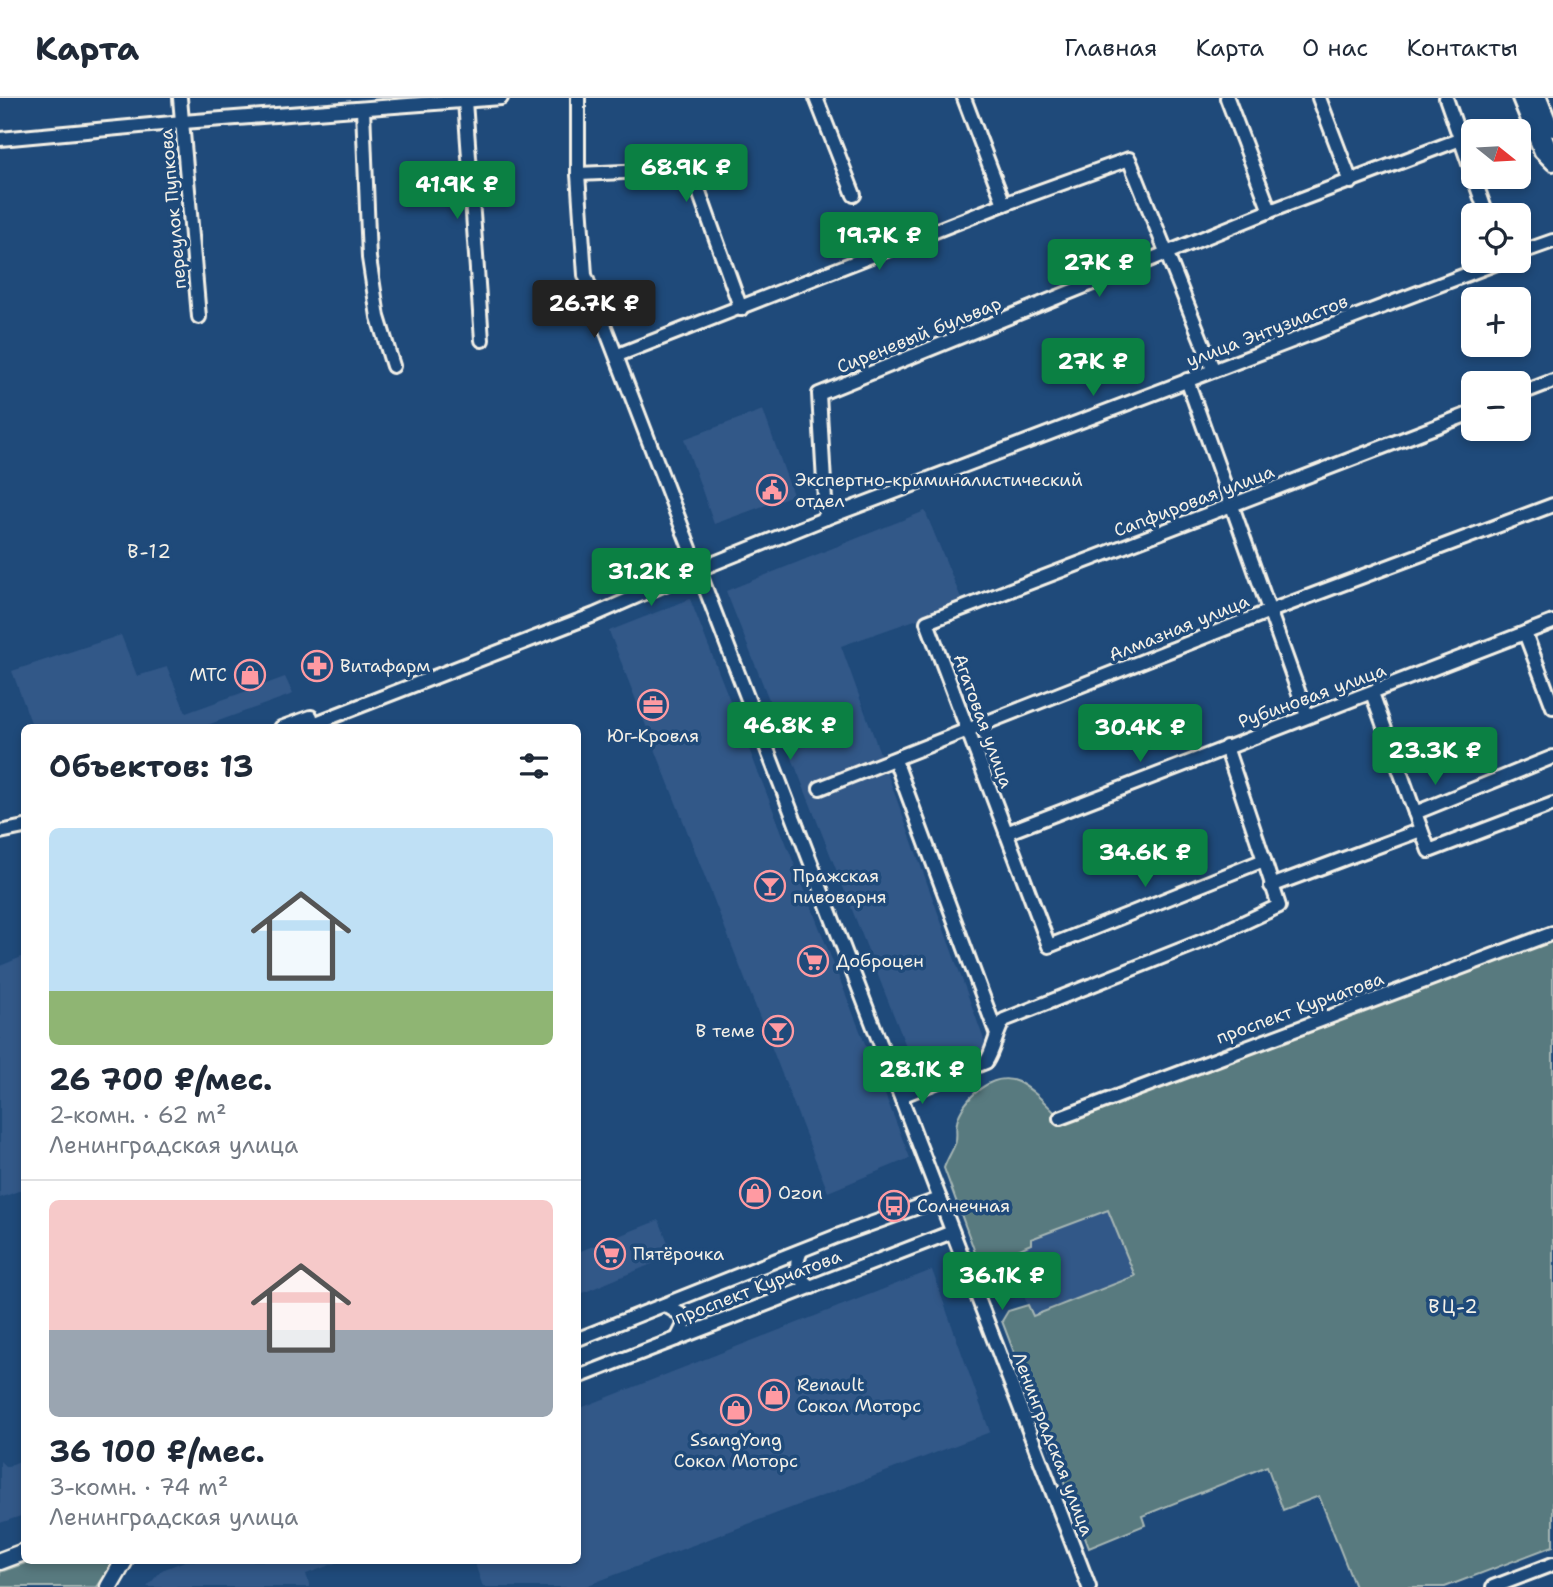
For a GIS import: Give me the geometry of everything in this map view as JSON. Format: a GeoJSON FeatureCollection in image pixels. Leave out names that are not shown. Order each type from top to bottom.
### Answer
{"type":"FeatureCollection","features":[{"type":"Feature","properties":{"kind":"main road"},"geometry":{"type":"LineString","coordinates":[[0,1561],[21,1553]]}},
{"type":"Feature","properties":{"kind":"main road"},"geometry":{"type":"LineString","coordinates":[[109,1587],[125,1564]]}},
{"type":"Feature","properties":{"kind":"street","name":"переулок Пупкова"},"geometry":{"type":"LineString","coordinates":[[180,98],[199,317]]}},
{"type":"Feature","properties":{"kind":"street"},"geometry":{"type":"LineString","coordinates":[[0,139],[501,98]]}},
{"type":"Feature","properties":{"kind":"street"},"geometry":{"type":"LineString","coordinates":[[578,98],[578,174],[586,275],[618,355],[695,569],[1088,1587]]}},
{"type":"Feature","properties":{"kind":"street"},"geometry":{"type":"LineString","coordinates":[[816,98],[854,195]]}},
{"type":"Feature","properties":{"kind":"street"},"geometry":{"type":"LineString","coordinates":[[964,98],[1004,204]]}},
{"type":"Feature","properties":{"kind":"street"},"geometry":{"type":"LineString","coordinates":[[1227,98],[1270,212]]}},
{"type":"Feature","properties":{"kind":"street"},"geometry":{"type":"LineString","coordinates":[[1319,98],[1351,182]]}},
{"type":"Feature","properties":{"kind":"street"},"geometry":{"type":"LineString","coordinates":[[1446,98],[1461,139]]}},
{"type":"Feature","properties":{"kind":"street"},"geometry":{"type":"LineString","coordinates":[[1519,98],[1541,152],[1553,163]]}},
{"type":"Feature","properties":{"kind":"street"},"geometry":{"type":"LineString","coordinates":[[1530,98],[1553,156]]}},
{"type":"Feature","properties":{"kind":"street"},"geometry":{"type":"LineString","coordinates":[[1540,98],[1553,130]]}},
{"type":"Feature","properties":{"kind":"street"},"geometry":{"type":"LineString","coordinates":[[465,101],[482,340]]}},
{"type":"Feature","properties":{"kind":"street"},"geometry":{"type":"LineString","coordinates":[[363,109],[369,258],[378,317],[393,366]]}},
{"type":"Feature","properties":{"kind":"street","name":"Сиреневый бульвар"},"geometry":{"type":"LineString","coordinates":[[826,518],[819,394],[1270,212],[1461,139]]}},
{"type":"Feature","properties":{"kind":"street"},"geometry":{"type":"LineString","coordinates":[[618,355],[1004,204],[1129,159],[1213,369]]}},
{"type":"Feature","properties":{"kind":"street"},"geometry":{"type":"LineString","coordinates":[[578,174],[647,171],[693,174],[741,309]]}},
{"type":"Feature","properties":{"kind":"street"},"geometry":{"type":"LineString","coordinates":[[1531,250],[1552,244]]}},
{"type":"Feature","properties":{"kind":"street","name":"улица Энтузиастов"},"geometry":{"type":"LineString","coordinates":[[313,724],[594,615],[695,569],[1470,273]]}},
{"type":"Feature","properties":{"kind":"street"},"geometry":{"type":"LineString","coordinates":[[1187,380],[1234,505],[1307,716]]}},
{"type":"Feature","properties":{"kind":"street"},"geometry":{"type":"LineString","coordinates":[[1531,389],[1553,381]]}},
{"type":"Feature","properties":{"kind":"street","name":"Сапфировая улица"},"geometry":{"type":"LineString","coordinates":[[927,622],[1461,417]]}},
{"type":"Feature","properties":{"kind":"street","name":"Алмазная улица"},"geometry":{"type":"LineString","coordinates":[[820,788],[1270,611],[1553,505]]}},
{"type":"Feature","properties":{"kind":"street"},"geometry":{"type":"LineString","coordinates":[[291,724],[695,569]]}},
{"type":"Feature","properties":{"kind":"street"},"geometry":{"type":"LineString","coordinates":[[695,569],[901,1096],[938,1200]]}},
{"type":"Feature","properties":{"kind":"street","name":"Агатовая улица"},"geometry":{"type":"LineString","coordinates":[[927,622],[1049,946],[1264,860]]}},
{"type":"Feature","properties":{"kind":"street","name":"Рубиновая улица"},"geometry":{"type":"LineString","coordinates":[[1006,833],[1553,622]]}},
{"type":"Feature","properties":{"kind":"street"},"geometry":{"type":"LineString","coordinates":[[1525,633],[1553,707]]}},
{"type":"Feature","properties":{"kind":"street"},"geometry":{"type":"LineString","coordinates":[[1373,693],[1429,851],[1553,804]]}},
{"type":"Feature","properties":{"kind":"street"},"geometry":{"type":"LineString","coordinates":[[996,1032],[1004,1020],[1215,936],[1279,906],[1226,747]]}},
{"type":"Feature","properties":{"kind":"street"},"geometry":{"type":"LineString","coordinates":[[1415,813],[1553,757]]}},
{"type":"Feature","properties":{"kind":"street"},"geometry":{"type":"LineString","coordinates":[[895,760],[996,1032],[996,1043],[986,1062],[901,1096]]}},
{"type":"Feature","properties":{"kind":"street"},"geometry":{"type":"LineString","coordinates":[[0,825],[21,822]]}},
{"type":"Feature","properties":{"kind":"street"},"geometry":{"type":"LineString","coordinates":[[0,832],[21,828]]}},
{"type":"Feature","properties":{"kind":"street"},"geometry":{"type":"LineString","coordinates":[[1271,886],[1421,830]]}},
{"type":"Feature","properties":{"kind":"street","name":"проспект Курчатова"},"geometry":{"type":"LineString","coordinates":[[1060,1118],[1553,933]]}},
{"type":"Feature","properties":{"kind":"street","name":"проспект Курчатова"},"geometry":{"type":"LineString","coordinates":[[581,1338],[837,1236],[938,1200]]}},
{"type":"Feature","properties":{"kind":"street","name":"проспект Курчатова"},"geometry":{"type":"LineString","coordinates":[[581,1376],[951,1232]]}},
{"type":"Feature","properties":{"kind":"street"},"geometry":{"type":"LineString","coordinates":[[800,1251],[797,1273],[812,1287]]}},
{"type":"Feature","properties":{"kind":"street"},"geometry":{"type":"LineString","coordinates":[[665,1305],[682,1315],[684,1325],[677,1339]]}},
{"type":"Feature","properties":{"kind":"street"},"geometry":{"type":"LineString","coordinates":[[1493,1587],[1553,1564]]}},
{"type":"Feature","properties":{"kind":"shaded area"},"geometry":{"type":"Polygon","coordinates":[[[763,410],[793,495],[714,524],[684,439],[763,410]]]}},
{"type":"Feature","properties":{"kind":"shaded area"},"geometry":{"type":"Polygon","coordinates":[[[925,511],[963,603],[841,646],[987,1048],[917,1074],[726,591],[925,511]]]}},
{"type":"Feature","properties":{"kind":"shaded area"},"geometry":{"type":"Polygon","coordinates":[[[690,599],[910,1158],[828,1192],[609,631],[690,599]]]}},
{"type":"Feature","properties":{"kind":"shaded area"},"geometry":{"type":"Polygon","coordinates":[[[121,635],[137,676],[167,667],[186,713],[285,677],[293,694],[210,724],[32,724],[12,671],[121,635]]]}},
{"type":"Feature","properties":{"kind":"shaded area"},"geometry":{"type":"Polygon","coordinates":[[[21,957],[21,1190],[0,1198],[0,966],[21,957]]]}},
{"type":"Feature","properties":{"kind":"shaded area"},"geometry":{"type":"Polygon","coordinates":[[[1108,1210],[1135,1277],[1032,1317],[1008,1254],[1031,1244],[1031,1239],[1108,1210]]]}},
{"type":"Feature","properties":{"kind":"shaded area"},"geometry":{"type":"Polygon","coordinates":[[[659,1220],[673,1255],[581,1294],[581,1251],[659,1220]]]}},
{"type":"Feature","properties":{"kind":"shaded area"},"geometry":{"type":"Polygon","coordinates":[[[932,1270],[990,1432],[583,1587],[483,1587],[475,1564],[581,1564],[581,1408],[932,1270]]]}},
{"type":"Feature","properties":{"kind":"shaded area"},"geometry":{"type":"Polygon","coordinates":[[[21,1460],[21,1516],[0,1523],[0,1461],[6,1467],[21,1460]]]}},
{"type":"Feature","properties":{"kind":"shaded area"},"geometry":{"type":"Polygon","coordinates":[[[177,1564],[333,1564],[306,1574],[310,1587],[147,1587],[162,1570],[177,1564]]]}},
{"type":"Feature","properties":{"kind":"green space"},"geometry":{"type":"Polygon","coordinates":[[[1553,940],[1553,1546],[1445,1587],[1355,1587],[1319,1496],[1283,1510],[1267,1466],[1142,1516],[1145,1525],[1089,1548],[1002,1321],[1008,1311],[1028,1305],[1033,1316],[1135,1276],[1108,1210],[1031,1239],[1031,1244],[1004,1256],[989,1259],[976,1255],[944,1168],[955,1144],[957,1122],[965,1104],[989,1083],[1008,1079],[1029,1089],[1060,1118],[1553,940]]]}},
{"type":"Feature","properties":{"kind":"green space"},"geometry":{"type":"Polygon","coordinates":[[[23,1564],[113,1564],[97,1587],[0,1587],[0,1572],[23,1564]]]}},
{"type":"Feature","properties":{"kind":"place","name":"Экспертно-криминалистический отдел"},"geometry":{"type":"Point","coordinates":[772,490]}},
{"type":"Feature","properties":{"kind":"place","name":"Витафарм"},"geometry":{"type":"Point","coordinates":[317,666]}},
{"type":"Feature","properties":{"kind":"place","name":"МТС"},"geometry":{"type":"Point","coordinates":[250,675]}},
{"type":"Feature","properties":{"kind":"place","name":"Юг-Кровля"},"geometry":{"type":"Point","coordinates":[653,705]}},
{"type":"Feature","properties":{"kind":"place","name":"Пражская пивоварня"},"geometry":{"type":"Point","coordinates":[770,886]}},
{"type":"Feature","properties":{"kind":"place","name":"Доброцен"},"geometry":{"type":"Point","coordinates":[813,961]}},
{"type":"Feature","properties":{"kind":"place","name":"В теме"},"geometry":{"type":"Point","coordinates":[778,1031]}},
{"type":"Feature","properties":{"kind":"place","name":"Ozon"},"geometry":{"type":"Point","coordinates":[755,1193]}},
{"type":"Feature","properties":{"kind":"place","name":"Солнечная"},"geometry":{"type":"Point","coordinates":[894,1206]}},
{"type":"Feature","properties":{"kind":"place","name":"Пятёрочка"},"geometry":{"type":"Point","coordinates":[610,1254]}},
{"type":"Feature","properties":{"kind":"place","name":"Renault Сокол Моторс"},"geometry":{"type":"Point","coordinates":[774,1395]}},
{"type":"Feature","properties":{"kind":"place","name":"SsangYong Сокол Моторс"},"geometry":{"type":"Point","coordinates":[736,1410]}},
{"type":"Feature","properties":{"kind":"district","name":"В-12"},"geometry":{"type":"Point","coordinates":[150,551]}},
{"type":"Feature","properties":{"kind":"district","name":"ВЦ-2"},"geometry":{"type":"Point","coordinates":[1454,1306]}}]}
